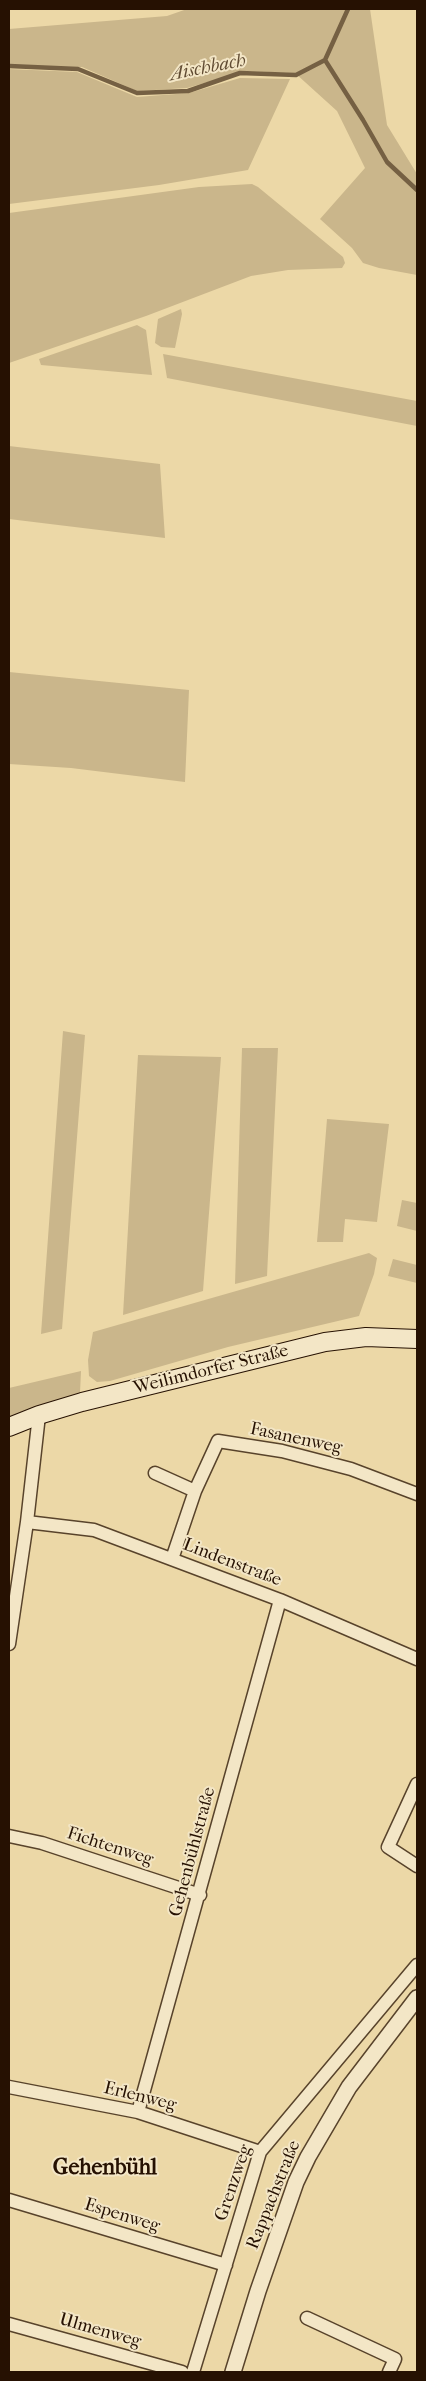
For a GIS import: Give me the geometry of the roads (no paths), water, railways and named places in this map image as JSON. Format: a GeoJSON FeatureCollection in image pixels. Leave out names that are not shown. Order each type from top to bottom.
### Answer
{"type":"FeatureCollection","features":[{"type":"Feature","properties":{"kind":"main road","name":"Weilimdorfer Straße"},"geometry":{"type":"LineString","coordinates":[[9,1426],[39,1414],[325,1342],[366,1337],[417,1339]]}},
{"type":"Feature","properties":{"kind":"street"},"geometry":{"type":"LineString","coordinates":[[9,1644],[27,1522],[39,1414]]}},
{"type":"Feature","properties":{"kind":"street","name":"Fasanenweg"},"geometry":{"type":"LineString","coordinates":[[172,1559],[195,1491],[218,1441],[282,1451],[351,1469],[417,1494]]}},
{"type":"Feature","properties":{"kind":"street"},"geometry":{"type":"LineString","coordinates":[[155,1473],[195,1491]]}},
{"type":"Feature","properties":{"kind":"street","name":"Lindenstraße"},"geometry":{"type":"LineString","coordinates":[[27,1522],[94,1530],[280,1600],[417,1659]]}},
{"type":"Feature","properties":{"kind":"street","name":"Gehenbühlstraße"},"geometry":{"type":"LineString","coordinates":[[138,2112],[200,1895],[280,1600]]}},
{"type":"Feature","properties":{"kind":"street"},"geometry":{"type":"LineString","coordinates":[[417,1784],[388,1847],[417,1866]]}},
{"type":"Feature","properties":{"kind":"street","name":"Fichtenweg"},"geometry":{"type":"LineString","coordinates":[[9,1836],[42,1843],[200,1895]]}},
{"type":"Feature","properties":{"kind":"street","name":"Grenzweg"},"geometry":{"type":"LineString","coordinates":[[193,2372],[260,2152],[417,1965]]}},
{"type":"Feature","properties":{"kind":"street","name":"Rappachstraße"},"geometry":{"type":"LineString","coordinates":[[233,2372],[258,2291],[296,2182],[308,2157],[349,2087],[417,1998]]}},
{"type":"Feature","properties":{"kind":"street","name":"Erlenweg"},"geometry":{"type":"LineString","coordinates":[[9,2087],[138,2112],[260,2152]]}},
{"type":"Feature","properties":{"kind":"street","name":"Espenweg"},"geometry":{"type":"LineString","coordinates":[[9,2200],[226,2265]]}},
{"type":"Feature","properties":{"kind":"street"},"geometry":{"type":"LineString","coordinates":[[307,2318],[395,2359],[389,2372]]}},
{"type":"Feature","properties":{"kind":"street","name":"Ulmenweg"},"geometry":{"type":"LineString","coordinates":[[9,2324],[176,2371]]}},
{"type":"Feature","properties":{"kind":"waterway"},"geometry":{"type":"LineString","coordinates":[[325,60],[348,9]]}},
{"type":"Feature","properties":{"kind":"waterway"},"geometry":{"type":"LineString","coordinates":[[325,60],[387,162],[417,190]]}},
{"type":"Feature","properties":{"kind":"waterway","name":"Aischbach"},"geometry":{"type":"LineString","coordinates":[[9,66],[78,69],[137,93],[188,91],[240,73],[296,75],[325,60]]}},
{"type":"Feature","properties":{"kind":"district","name":"Gehenbühl"},"geometry":{"type":"Point","coordinates":[105,2169]}}]}
